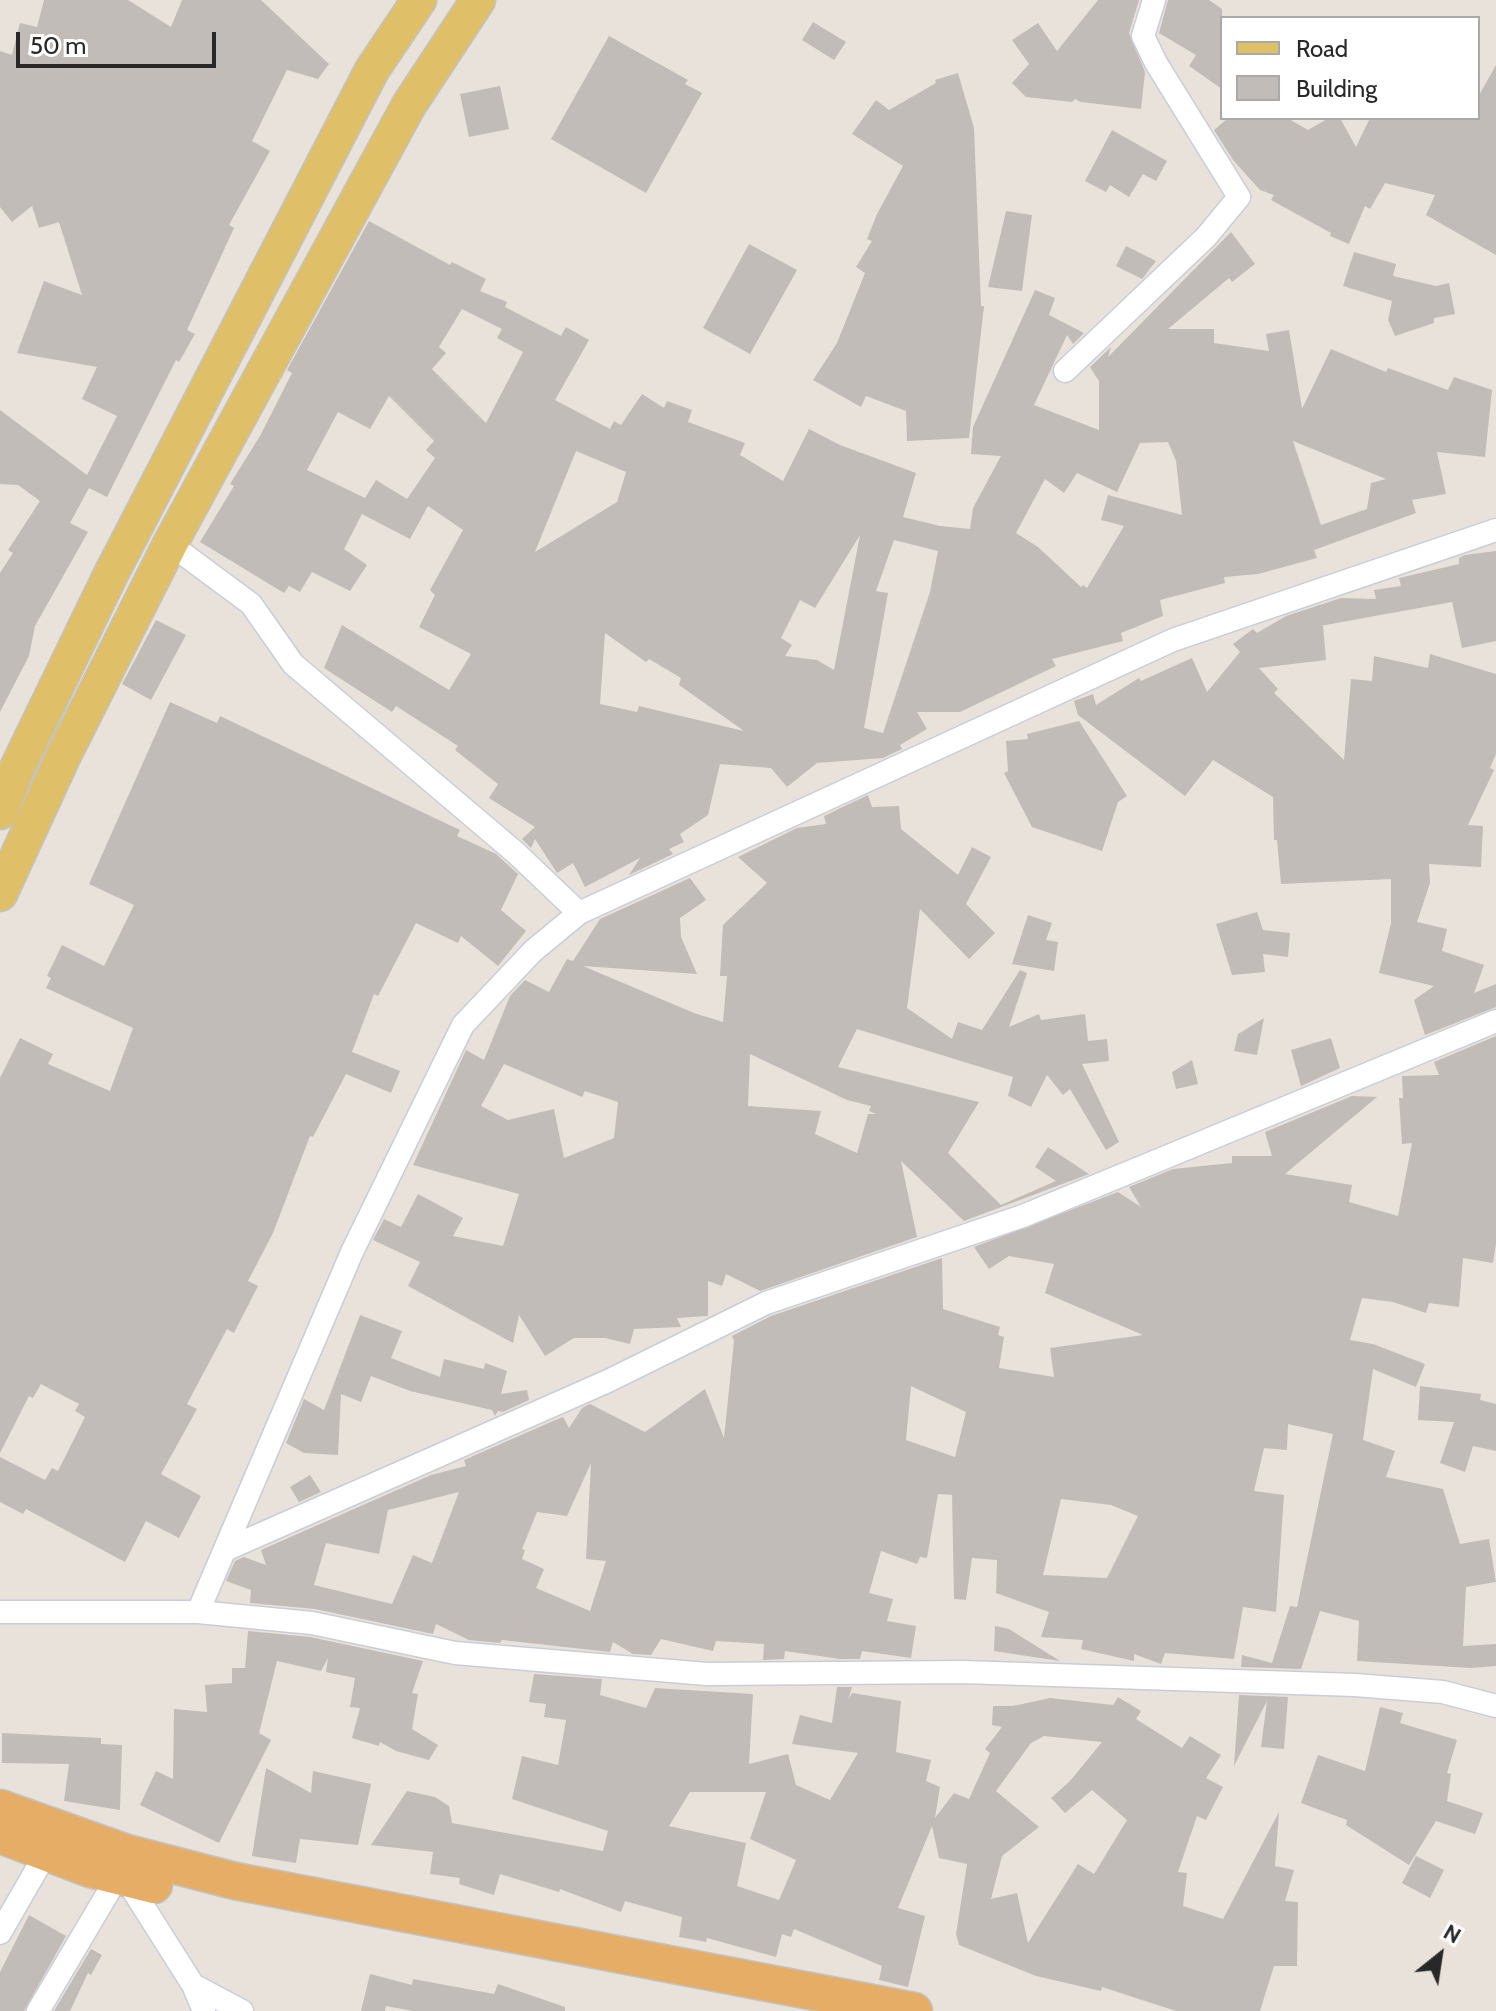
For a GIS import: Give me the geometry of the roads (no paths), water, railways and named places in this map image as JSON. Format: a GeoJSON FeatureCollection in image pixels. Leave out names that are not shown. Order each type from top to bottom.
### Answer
{"type":"FeatureCollection","features":[{"type":"Feature","properties":{"kind":"highway"},"geometry":{"type":"LineString","coordinates":[[0,1808],[127,1853],[235,1881],[914,2011]]}},
{"type":"Feature","properties":{"kind":"highway"},"geometry":{"type":"LineString","coordinates":[[0,1835],[45,1855],[201,1897],[786,2011]]}},
{"type":"Feature","properties":{"kind":"main road"},"geometry":{"type":"LineString","coordinates":[[0,812],[18,766],[110,576],[372,70],[419,0]]}},
{"type":"Feature","properties":{"kind":"main road"},"geometry":{"type":"LineString","coordinates":[[0,894],[63,757],[170,544],[409,105],[478,0]]}},
{"type":"Feature","properties":{"kind":"street"},"geometry":{"type":"LineString","coordinates":[[1065,371],[1206,237],[1239,197],[1156,63],[1143,36],[1154,0]]}},
{"type":"Feature","properties":{"kind":"street"},"geometry":{"type":"LineString","coordinates":[[198,1612],[352,1252],[463,1025],[533,951],[579,913],[1173,640],[1496,530]]}},
{"type":"Feature","properties":{"kind":"street"},"geometry":{"type":"LineString","coordinates":[[170,544],[251,604],[293,664],[516,853],[579,913]]}},
{"type":"Feature","properties":{"kind":"street"},"geometry":{"type":"LineString","coordinates":[[225,1550],[595,1387],[766,1303],[1023,1216],[1496,1021]]}},
{"type":"Feature","properties":{"kind":"street"},"geometry":{"type":"LineString","coordinates":[[0,1612],[198,1612],[312,1623],[455,1653],[707,1674],[963,1672],[1355,1685],[1443,1692],[1496,1706]]}},
{"type":"Feature","properties":{"kind":"street"},"geometry":{"type":"LineString","coordinates":[[0,1933],[45,1855]]}},
{"type":"Feature","properties":{"kind":"street"},"geometry":{"type":"LineString","coordinates":[[38,2011],[121,1876],[193,1985],[204,2011]]}},
{"type":"Feature","properties":{"kind":"street"},"geometry":{"type":"LineString","coordinates":[[193,1985],[242,2011]]}}]}
